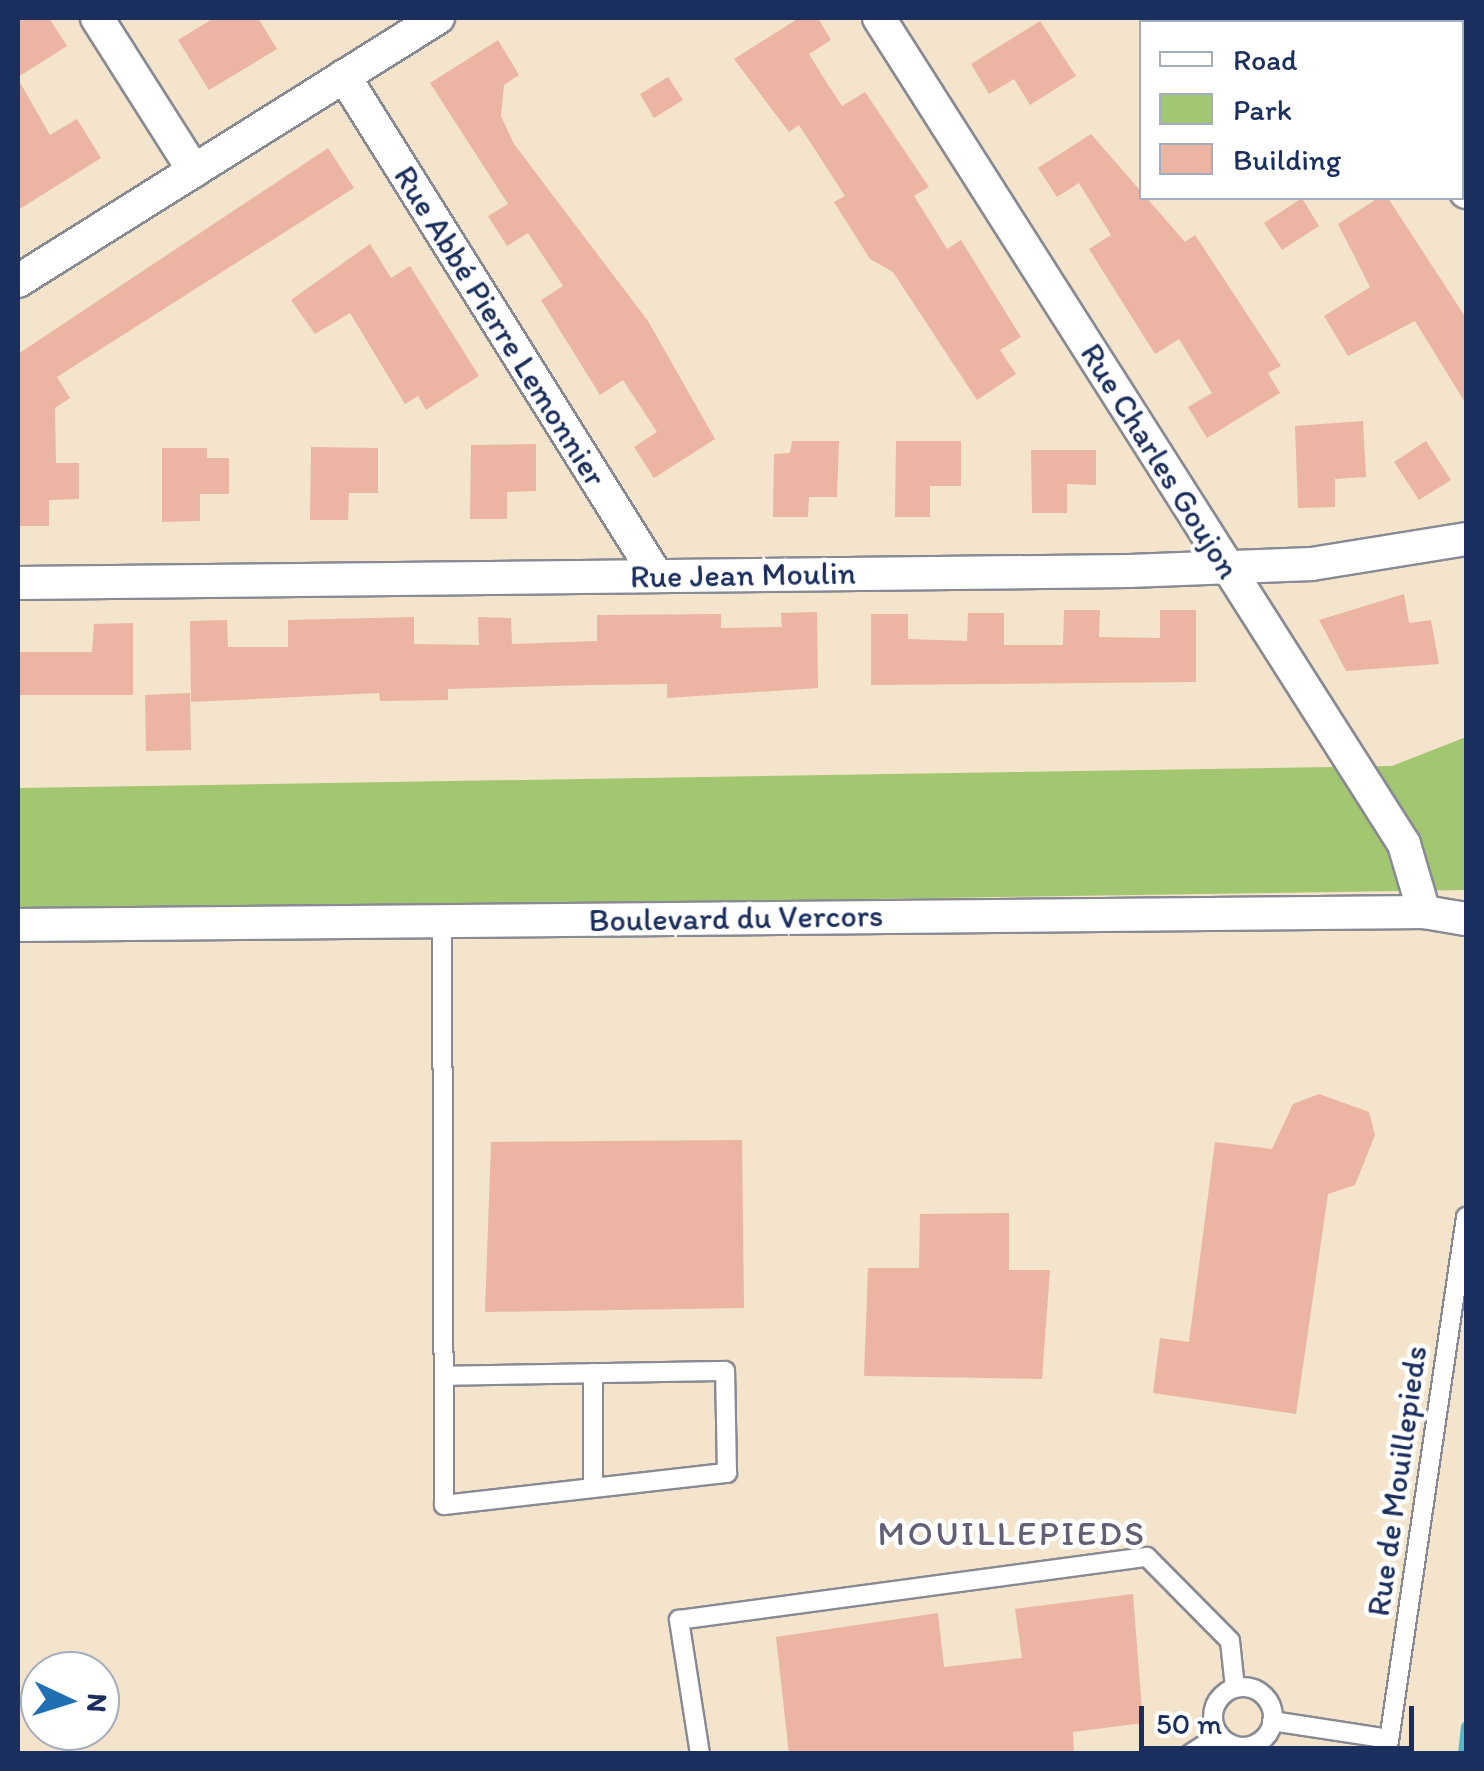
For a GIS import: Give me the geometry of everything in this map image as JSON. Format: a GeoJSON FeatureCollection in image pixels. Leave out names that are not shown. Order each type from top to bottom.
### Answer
{"type":"FeatureCollection","features":[{"type":"Feature","properties":{"kind":"street"},"geometry":{"type":"LineString","coordinates":[[96,18],[194,171]]}},
{"type":"Feature","properties":{"kind":"street"},"geometry":{"type":"LineString","coordinates":[[18,281],[438,18]]}},
{"type":"Feature","properties":{"kind":"street","name":"Rue Charles Goujon"},"geometry":{"type":"LineString","coordinates":[[879,18],[1448,914]]}},
{"type":"Feature","properties":{"kind":"street","name":"Rue Abbé Pierre Lemonnier"},"geometry":{"type":"LineString","coordinates":[[344,76],[656,575]]}},
{"type":"Feature","properties":{"kind":"street","name":"Rue Jean Moulin"},"geometry":{"type":"LineString","coordinates":[[18,583],[1228,567],[1466,538]]}},
{"type":"Feature","properties":{"kind":"street","name":"Boulevard du Vercors"},"geometry":{"type":"LineString","coordinates":[[18,925],[1448,914]]}},
{"type":"Feature","properties":{"kind":"lane"},"geometry":{"type":"LineString","coordinates":[[442,921],[444,1505],[727,1473],[726,1370],[444,1376]]}},
{"type":"Feature","properties":{"kind":"lane","name":"Rue de Mouillepieds"},"geometry":{"type":"LineString","coordinates":[[1388,1746],[1466,1216]]}},
{"type":"Feature","properties":{"kind":"lane"},"geometry":{"type":"LineString","coordinates":[[593,1373],[593,1488]]}},
{"type":"Feature","properties":{"kind":"lane"},"geometry":{"type":"LineString","coordinates":[[700,1754],[679,1620],[1148,1558],[1230,1641],[1235,1688],[1213,1713],[1218,1735]]}},
{"type":"Feature","properties":{"kind":"lane"},"geometry":{"type":"LineString","coordinates":[[1235,1688],[1266,1698],[1272,1721]]}},
{"type":"Feature","properties":{"kind":"lane"},"geometry":{"type":"LineString","coordinates":[[1272,1721],[1388,1746]]}},
{"type":"Feature","properties":{"kind":"lane"},"geometry":{"type":"LineString","coordinates":[[1218,1735],[1250,1746],[1272,1721]]}},
{"type":"Feature","properties":{"kind":"lane"},"geometry":{"type":"LineString","coordinates":[[1190,1754],[1218,1735]]}},
{"type":"Feature","properties":{"kind":"green space"},"geometry":{"type":"Polygon","coordinates":[[[1466,737],[1466,890],[18,912],[18,788],[1392,766],[1466,737]]]}},
{"type":"Feature","properties":{"kind":"building"},"geometry":{"type":"Polygon","coordinates":[[[18,18],[49,18],[67,46],[18,77],[18,18]]]}},
{"type":"Feature","properties":{"kind":"building"},"geometry":{"type":"Polygon","coordinates":[[[214,18],[258,18],[277,49],[209,90],[178,40],[214,18]]]}},
{"type":"Feature","properties":{"kind":"building"},"geometry":{"type":"Polygon","coordinates":[[[799,18],[818,18],[831,40],[809,54],[825,80],[842,106],[865,92],[929,187],[914,196],[947,249],[961,240],[1021,337],[1000,350],[1016,374],[977,400],[893,272],[870,259],[834,202],[845,196],[799,125],[789,132],[734,59],[799,18]]]}},
{"type":"Feature","properties":{"kind":"building"},"geometry":{"type":"Polygon","coordinates":[[[1040,21],[1076,76],[1030,105],[1014,79],[989,94],[971,64],[1040,21]]]}},
{"type":"Feature","properties":{"kind":"building"},"geometry":{"type":"Polygon","coordinates":[[[498,40],[519,75],[504,85],[501,116],[514,144],[648,321],[715,439],[654,478],[634,447],[657,432],[623,380],[600,395],[541,300],[563,286],[528,233],[507,246],[488,216],[508,204],[430,83],[498,40]]]}},
{"type":"Feature","properties":{"kind":"building"},"geometry":{"type":"Polygon","coordinates":[[[668,77],[683,100],[654,118],[640,94],[668,77]]]}},
{"type":"Feature","properties":{"kind":"building"},"geometry":{"type":"Polygon","coordinates":[[[18,79],[50,135],[77,119],[101,158],[18,210],[18,79]]]}},
{"type":"Feature","properties":{"kind":"building"},"geometry":{"type":"Polygon","coordinates":[[[1091,134],[1139,189],[1139,200],[1148,200],[1185,242],[1195,235],[1281,366],[1268,373],[1280,393],[1207,438],[1188,407],[1212,393],[1179,339],[1155,354],[1089,249],[1111,235],[1079,183],[1057,197],[1038,168],[1091,134]]]}},
{"type":"Feature","properties":{"kind":"building"},"geometry":{"type":"Polygon","coordinates":[[[328,148],[354,188],[57,377],[70,398],[55,408],[56,463],[79,463],[79,499],[49,500],[49,526],[18,526],[18,354],[328,148]]]}},
{"type":"Feature","properties":{"kind":"building"},"geometry":{"type":"Polygon","coordinates":[[[1303,200],[1319,226],[1282,250],[1264,223],[1303,200]]]}},
{"type":"Feature","properties":{"kind":"building"},"geometry":{"type":"Polygon","coordinates":[[[1375,200],[1389,200],[1466,318],[1466,404],[1415,321],[1348,356],[1324,316],[1370,287],[1338,224],[1375,200]]]}},
{"type":"Feature","properties":{"kind":"building"},"geometry":{"type":"Polygon","coordinates":[[[370,244],[391,278],[410,266],[479,376],[426,410],[418,396],[405,404],[350,313],[315,334],[291,300],[370,244]]]}},
{"type":"Feature","properties":{"kind":"building"},"geometry":{"type":"Polygon","coordinates":[[[1363,421],[1366,477],[1335,479],[1335,507],[1298,508],[1295,426],[1363,421]]]}},
{"type":"Feature","properties":{"kind":"building"},"geometry":{"type":"Polygon","coordinates":[[[792,441],[839,441],[837,497],[809,497],[808,517],[773,517],[774,454],[790,453],[792,441]]]}},
{"type":"Feature","properties":{"kind":"building"},"geometry":{"type":"Polygon","coordinates":[[[896,441],[961,441],[961,486],[930,486],[930,517],[895,517],[896,441]]]}},
{"type":"Feature","properties":{"kind":"building"},"geometry":{"type":"Polygon","coordinates":[[[1426,441],[1451,480],[1419,500],[1394,462],[1426,441]]]}},
{"type":"Feature","properties":{"kind":"building"},"geometry":{"type":"Polygon","coordinates":[[[536,444],[536,491],[507,492],[507,519],[470,519],[471,445],[536,444]]]}},
{"type":"Feature","properties":{"kind":"building"},"geometry":{"type":"Polygon","coordinates":[[[311,447],[378,448],[378,493],[349,493],[348,520],[310,520],[311,447]]]}},
{"type":"Feature","properties":{"kind":"building"},"geometry":{"type":"Polygon","coordinates":[[[162,448],[207,448],[207,458],[229,458],[229,494],[200,494],[200,521],[162,522],[162,448]]]}},
{"type":"Feature","properties":{"kind":"building"},"geometry":{"type":"Polygon","coordinates":[[[1031,450],[1096,450],[1096,485],[1067,484],[1067,513],[1032,513],[1031,450]]]}},
{"type":"Feature","properties":{"kind":"building"},"geometry":{"type":"Polygon","coordinates":[[[1404,594],[1409,623],[1431,620],[1439,664],[1346,671],[1319,620],[1404,594]]]}},
{"type":"Feature","properties":{"kind":"building"},"geometry":{"type":"Polygon","coordinates":[[[1064,610],[1100,610],[1099,637],[1160,638],[1160,610],[1196,610],[1196,682],[871,685],[871,614],[908,614],[908,639],[967,641],[968,613],[1004,613],[1004,645],[1063,645],[1064,610]]]}},
{"type":"Feature","properties":{"kind":"building"},"geometry":{"type":"Polygon","coordinates":[[[817,612],[818,688],[667,698],[667,684],[590,685],[448,689],[448,700],[380,701],[379,693],[191,702],[190,621],[227,620],[228,647],[288,647],[288,620],[414,617],[414,644],[479,645],[478,617],[511,618],[512,644],[597,641],[597,615],[721,614],[721,628],[782,627],[781,613],[817,612]]]}},
{"type":"Feature","properties":{"kind":"building"},"geometry":{"type":"Polygon","coordinates":[[[133,623],[133,695],[18,695],[18,652],[92,652],[94,624],[133,623]]]}},
{"type":"Feature","properties":{"kind":"building"},"geometry":{"type":"Polygon","coordinates":[[[190,693],[191,750],[146,751],[145,695],[190,693]]]}},
{"type":"Feature","properties":{"kind":"building"},"geometry":{"type":"Polygon","coordinates":[[[1319,1094],[1369,1112],[1375,1135],[1355,1185],[1328,1194],[1296,1414],[1153,1393],[1160,1338],[1189,1342],[1215,1142],[1272,1149],[1293,1104],[1319,1094]]]}},
{"type":"Feature","properties":{"kind":"building"},"geometry":{"type":"Polygon","coordinates":[[[742,1140],[744,1308],[485,1312],[491,1142],[742,1140]]]}},
{"type":"Feature","properties":{"kind":"building"},"geometry":{"type":"Polygon","coordinates":[[[1009,1213],[1009,1270],[1050,1270],[1042,1379],[864,1376],[868,1268],[919,1268],[920,1214],[1009,1213]]]}},
{"type":"Feature","properties":{"kind":"building"},"geometry":{"type":"Polygon","coordinates":[[[1133,1594],[1143,1723],[1073,1732],[1074,1754],[789,1754],[776,1637],[938,1613],[944,1667],[1022,1658],[1015,1609],[1133,1594]]]}},
{"type":"Feature","properties":{"kind":"waterway"},"geometry":{"type":"LineString","coordinates":[[1463,1754],[1466,1726]]}},
{"type":"Feature","properties":{"kind":"district","name":"MOUILLEPIEDS"},"geometry":{"type":"Point","coordinates":[1012,1533]}}]}
